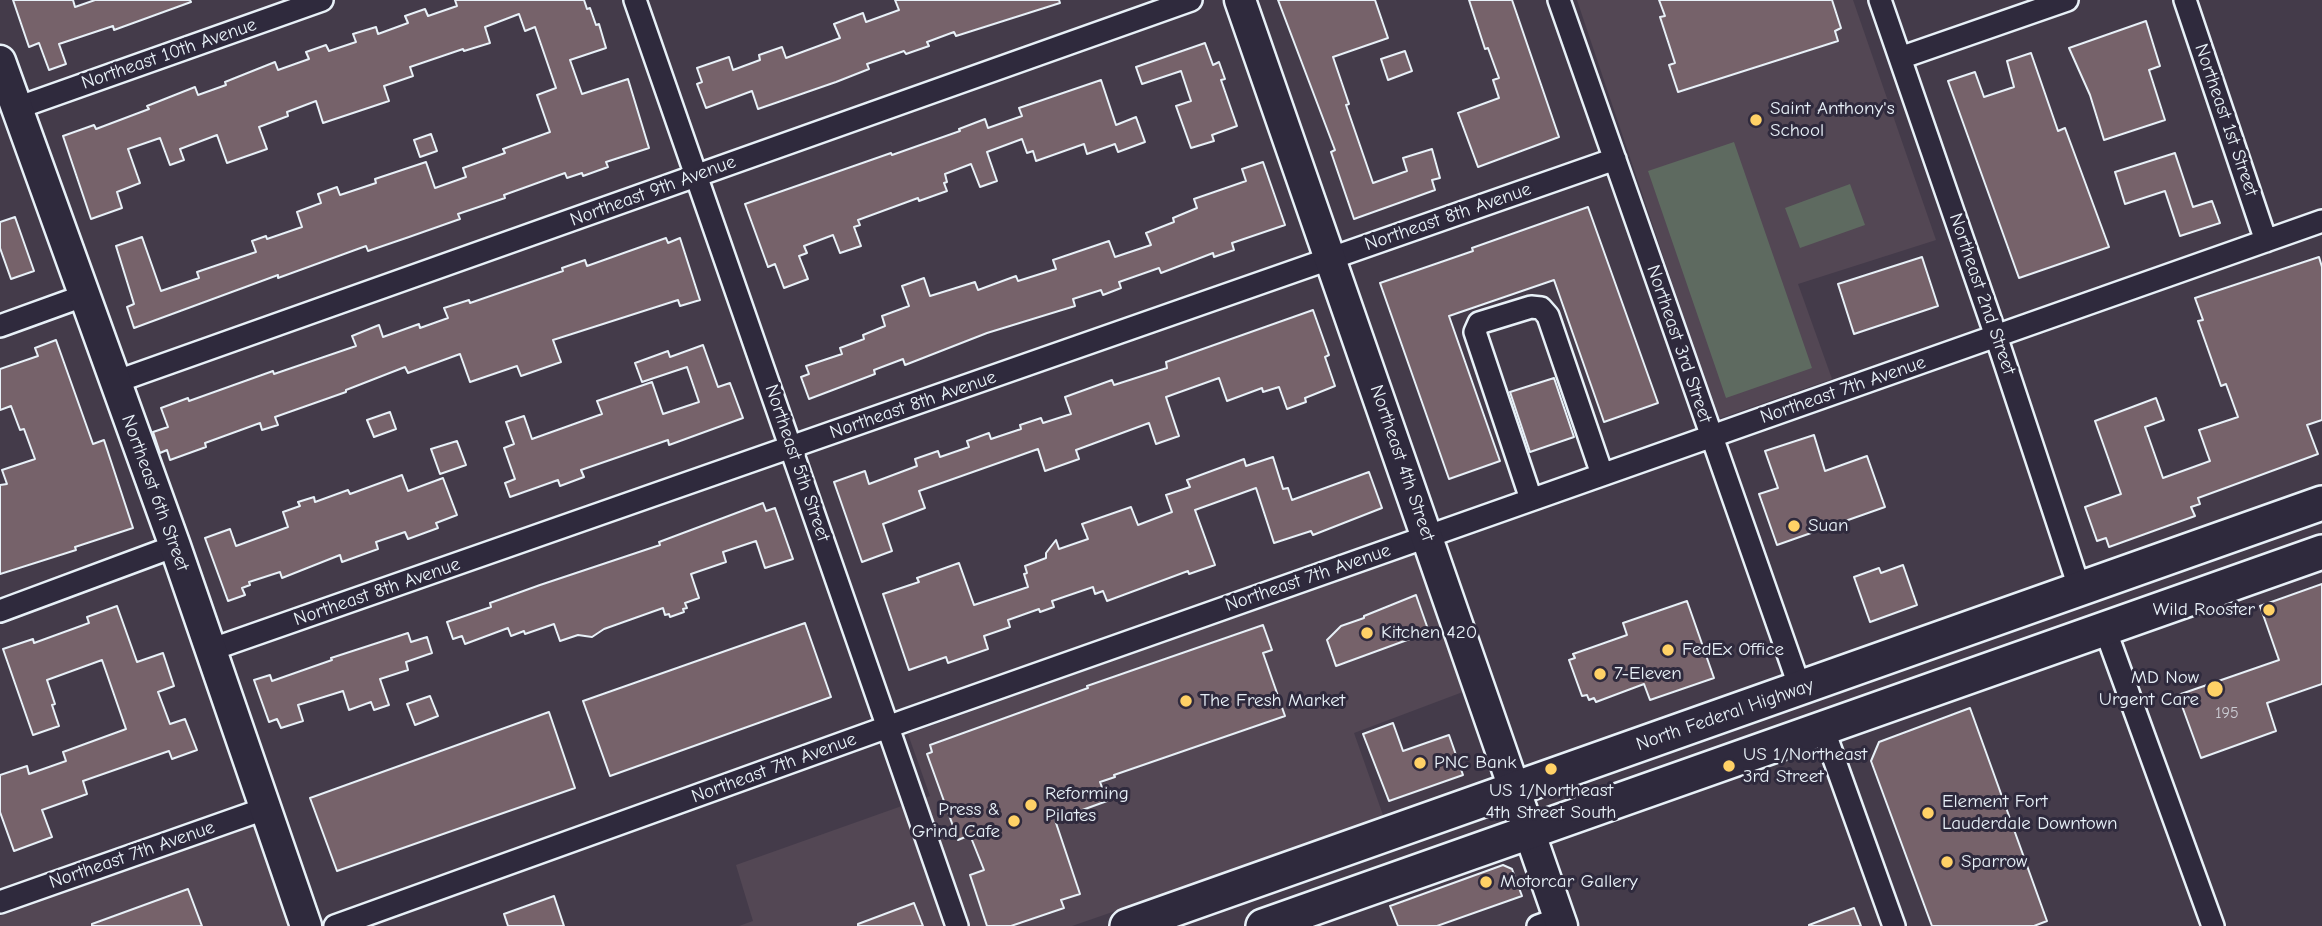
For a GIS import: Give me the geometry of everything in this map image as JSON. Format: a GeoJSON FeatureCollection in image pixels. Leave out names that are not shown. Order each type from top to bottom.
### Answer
{"type":"FeatureCollection","features":[{"type":"Feature","properties":{"kind":"main road","name":"North Federal Highway"},"geometry":{"type":"LineString","coordinates":[[1127,926],[2322,503]]}},
{"type":"Feature","properties":{"kind":"main road"},"geometry":{"type":"LineString","coordinates":[[1263,926],[2322,552]]}},
{"type":"Feature","properties":{"kind":"main road"},"geometry":{"type":"LineString","coordinates":[[1823,728],[1829,712],[1875,662]]}},
{"type":"Feature","properties":{"kind":"street","name":"Northeast 10th Avenue"},"geometry":{"type":"LineString","coordinates":[[17,108],[322,0]]}},
{"type":"Feature","properties":{"kind":"street","name":"Northeast 5th Street"},"geometry":{"type":"LineString","coordinates":[[635,0],[957,926]]}},
{"type":"Feature","properties":{"kind":"street","name":"Northeast 9th Avenue"},"geometry":{"type":"LineString","coordinates":[[115,382],[1192,0]]}},
{"type":"Feature","properties":{"kind":"street","name":"Northeast 4th Street"},"geometry":{"type":"LineString","coordinates":[[1240,0],[1516,789],[1553,923]]}},
{"type":"Feature","properties":{"kind":"street","name":"Northeast 3rd Street"},"geometry":{"type":"LineString","coordinates":[[1559,0],[1800,688]]}},
{"type":"Feature","properties":{"kind":"street","name":"Northeast 2nd Street"},"geometry":{"type":"LineString","coordinates":[[1880,0],[2080,590]]}},
{"type":"Feature","properties":{"kind":"street"},"geometry":{"type":"LineString","coordinates":[[1900,58],[2067,0]]}},
{"type":"Feature","properties":{"kind":"street","name":"Northeast 1st Street"},"geometry":{"type":"LineString","coordinates":[[2185,0],[2266,241]]}},
{"type":"Feature","properties":{"kind":"street","name":"Northeast 6th Street"},"geometry":{"type":"LineString","coordinates":[[0,61],[175,547],[306,926]]}},
{"type":"Feature","properties":{"kind":"street","name":"Northeast 8th Avenue"},"geometry":{"type":"LineString","coordinates":[[210,650],[1615,159]]}},
{"type":"Feature","properties":{"kind":"street","name":"Northeast 7th Avenue"},"geometry":{"type":"LineString","coordinates":[[335,926],[887,727],[2322,221]]}},
{"type":"Feature","properties":{"kind":"street"},"geometry":{"type":"LineString","coordinates":[[0,326],[83,296]]}},
{"type":"Feature","properties":{"kind":"street"},"geometry":{"type":"LineString","coordinates":[[1531,499],[1475,332],[1479,323],[1531,306],[1541,308],[1548,316],[1602,474]]}},
{"type":"Feature","properties":{"kind":"street"},"geometry":{"type":"LineString","coordinates":[[0,611],[175,547]]}},
{"type":"Feature","properties":{"kind":"street"},"geometry":{"type":"LineString","coordinates":[[2105,629],[2213,926]]}},
{"type":"Feature","properties":{"kind":"street"},"geometry":{"type":"LineString","coordinates":[[1823,728],[1894,926]]}},
{"type":"Feature","properties":{"kind":"street","name":"Northeast 7th Avenue"},"geometry":{"type":"LineString","coordinates":[[0,902],[264,809]]}},
{"type":"Feature","properties":{"kind":"shaded area","name":"Saint Anthony's School"},"geometry":{"type":"Polygon","coordinates":[[[1577,0],[1853,0],[1936,240],[1798,284],[1832,379],[1718,419],[1577,0]]]}},
{"type":"Feature","properties":{"kind":"shaded area"},"geometry":{"type":"Polygon","coordinates":[[[1734,142],[1812,368],[1726,398],[1648,171],[1734,142]]]}},
{"type":"Feature","properties":{"kind":"shaded area"},"geometry":{"type":"Polygon","coordinates":[[[1850,184],[1865,225],[1800,248],[1785,208],[1850,184]]]}},
{"type":"Feature","properties":{"kind":"shaded area"},"geometry":{"type":"Polygon","coordinates":[[[1419,552],[1468,690],[1354,733],[1384,818],[1072,926],[739,926],[753,921],[736,865],[930,796],[908,734],[1419,552]]]}},
{"type":"Feature","properties":{"kind":"shaded area"},"geometry":{"type":"Polygon","coordinates":[[[255,825],[292,926],[0,926],[0,916],[255,825]]]}},
{"type":"Feature","properties":{"kind":"building"},"geometry":{"type":"Polygon","coordinates":[[[13,0],[73,0],[75,7],[95,0],[191,2],[114,30],[113,26],[59,44],[66,64],[49,70],[39,43],[29,47],[13,0]]]}},
{"type":"Feature","properties":{"kind":"building"},"geometry":{"type":"Polygon","coordinates":[[[455,0],[584,0],[596,25],[599,24],[606,48],[570,60],[582,94],[628,79],[649,148],[606,162],[608,167],[583,176],[582,173],[567,178],[565,173],[504,195],[505,198],[458,214],[460,219],[409,237],[368,251],[366,246],[278,278],[278,275],[134,328],[127,307],[134,304],[116,246],[142,237],[161,291],[199,278],[197,272],[256,252],[252,241],[266,236],[267,239],[302,227],[297,212],[321,203],[318,194],[337,187],[340,195],[376,183],[375,179],[426,162],[435,188],[466,177],[463,168],[505,153],[503,149],[550,132],[537,95],[556,88],[535,27],[525,31],[519,14],[485,27],[490,43],[410,67],[413,76],[384,86],[389,101],[323,123],[316,101],[287,112],[288,116],[259,127],[267,149],[227,163],[217,135],[180,149],[184,160],[170,165],[160,138],[128,149],[140,183],[117,192],[122,208],[91,219],[63,136],[94,125],[96,129],[149,109],[147,106],[195,87],[198,95],[275,62],[278,70],[309,59],[306,52],[326,45],[329,51],[356,42],[353,34],[376,27],[378,34],[408,23],[405,16],[425,9],[428,16],[457,6],[455,0]]]}},
{"type":"Feature","properties":{"kind":"building"},"geometry":{"type":"Polygon","coordinates":[[[895,0],[1059,0],[1060,3],[956,36],[954,32],[927,42],[929,46],[906,54],[904,51],[867,64],[869,69],[758,109],[752,91],[706,108],[697,84],[702,82],[697,68],[729,57],[733,70],[760,60],[759,55],[782,47],[786,58],[840,38],[834,24],[863,13],[866,22],[899,10],[895,0]]]}},
{"type":"Feature","properties":{"kind":"building"},"geometry":{"type":"Polygon","coordinates":[[[1278,0],[1375,0],[1388,38],[1333,57],[1349,104],[1346,105],[1373,183],[1407,171],[1403,158],[1432,149],[1440,178],[1432,180],[1435,190],[1354,219],[1331,152],[1335,150],[1278,0]]]}},
{"type":"Feature","properties":{"kind":"building"},"geometry":{"type":"Polygon","coordinates":[[[1469,0],[1512,0],[1559,137],[1478,167],[1458,113],[1499,98],[1493,80],[1499,78],[1488,48],[1485,49],[1469,0]]]}},
{"type":"Feature","properties":{"kind":"building"},"geometry":{"type":"Polygon","coordinates":[[[1659,0],[1832,0],[1841,28],[1835,31],[1838,41],[1678,92],[1669,65],[1675,63],[1660,17],[1665,16],[1659,0]]]}},
{"type":"Feature","properties":{"kind":"building"},"geometry":{"type":"Polygon","coordinates":[[[2146,21],[2160,66],[2149,70],[2165,120],[2104,140],[2090,95],[2069,48],[2146,21]]]}},
{"type":"Feature","properties":{"kind":"building"},"geometry":{"type":"Polygon","coordinates":[[[1205,43],[1213,65],[1219,62],[1225,79],[1221,80],[1237,126],[1212,135],[1214,141],[1191,148],[1176,106],[1191,101],[1181,71],[1142,84],[1136,67],[1205,43]]]}},
{"type":"Feature","properties":{"kind":"building"},"geometry":{"type":"Polygon","coordinates":[[[1405,51],[1412,71],[1388,80],[1381,59],[1405,51]]]}},
{"type":"Feature","properties":{"kind":"building"},"geometry":{"type":"Polygon","coordinates":[[[2031,53],[2058,131],[2065,128],[2109,247],[2019,278],[1948,81],[1975,72],[1984,97],[2014,87],[2007,61],[2031,53]]]}},
{"type":"Feature","properties":{"kind":"building"},"geometry":{"type":"Polygon","coordinates":[[[1101,80],[1116,125],[1136,117],[1145,142],[1118,152],[1115,144],[1087,154],[1084,144],[1036,161],[1033,151],[1027,153],[1022,139],[987,152],[997,181],[980,187],[971,164],[945,174],[947,191],[919,201],[918,198],[858,220],[860,225],[854,227],[861,246],[840,253],[833,235],[804,246],[807,253],[799,256],[808,279],[784,288],[775,264],[768,267],[745,204],[960,131],[959,129],[985,119],[988,128],[1022,116],[1019,108],[1101,80]]]}},
{"type":"Feature","properties":{"kind":"building"},"geometry":{"type":"Polygon","coordinates":[[[431,134],[437,151],[420,157],[414,140],[431,134]]]}},
{"type":"Feature","properties":{"kind":"building"},"geometry":{"type":"Polygon","coordinates":[[[2175,153],[2193,207],[2212,201],[2220,223],[2180,236],[2165,191],[2125,204],[2115,172],[2175,153]]]}},
{"type":"Feature","properties":{"kind":"building"},"geometry":{"type":"Polygon","coordinates":[[[1263,162],[1285,225],[1232,243],[1234,250],[1214,257],[1213,253],[1161,273],[1159,268],[1119,282],[1121,288],[1103,295],[1101,290],[1073,299],[1075,306],[987,333],[905,365],[903,359],[874,370],[875,374],[809,399],[801,377],[809,374],[806,366],[842,354],[840,348],[864,339],[863,335],[885,326],[882,316],[909,306],[902,286],[924,278],[930,296],[975,282],[978,290],[1016,276],[1018,281],[1056,269],[1053,260],[1109,241],[1115,257],[1151,245],[1146,233],[1174,222],[1173,218],[1197,208],[1194,199],[1246,181],[1242,169],[1263,162]]]}},
{"type":"Feature","properties":{"kind":"building"},"geometry":{"type":"Polygon","coordinates":[[[1588,207],[1658,403],[1604,422],[1554,280],[1449,316],[1500,461],[1449,479],[1380,283],[1588,207]]]}},
{"type":"Feature","properties":{"kind":"building"},"geometry":{"type":"Polygon","coordinates":[[[15,217],[34,271],[11,279],[0,248],[0,222],[15,217]]]}},
{"type":"Feature","properties":{"kind":"building"},"geometry":{"type":"Polygon","coordinates":[[[666,238],[668,243],[680,238],[700,300],[680,306],[678,300],[553,340],[561,362],[521,376],[517,366],[470,382],[460,354],[408,373],[405,367],[346,392],[275,417],[278,425],[262,430],[260,423],[205,443],[206,447],[170,460],[167,450],[160,453],[153,432],[168,427],[161,408],[356,346],[352,336],[379,325],[383,337],[419,324],[420,328],[448,318],[444,308],[469,300],[470,303],[563,271],[562,268],[585,260],[587,266],[666,238]]]}},
{"type":"Feature","properties":{"kind":"building"},"geometry":{"type":"Polygon","coordinates":[[[1922,257],[1938,306],[1854,334],[1838,284],[1922,257]]]}},
{"type":"Feature","properties":{"kind":"building"},"geometry":{"type":"Polygon","coordinates":[[[2319,257],[2322,267],[2322,420],[2307,425],[2318,454],[2198,498],[2200,504],[2191,507],[2195,516],[2109,547],[2106,538],[2097,541],[2085,507],[2121,494],[2095,421],[2156,398],[2164,420],[2145,427],[2163,478],[2210,461],[2199,430],[2238,417],[2226,384],[2221,386],[2198,321],[2203,320],[2195,298],[2319,257]]]}},
{"type":"Feature","properties":{"kind":"building"},"geometry":{"type":"Polygon","coordinates":[[[1313,310],[1329,355],[1325,357],[1335,386],[1305,398],[1306,402],[1287,409],[1279,387],[1263,392],[1262,388],[1227,401],[1219,378],[1166,397],[1179,436],[1156,444],[1149,423],[1076,450],[1079,459],[1045,471],[1038,449],[919,491],[925,508],[883,524],[892,551],[862,562],[834,482],[865,471],[869,484],[917,466],[915,459],[938,451],[940,457],[969,447],[967,441],[989,433],[991,439],[1021,429],[1020,425],[1041,418],[1043,423],[1071,414],[1065,397],[1112,380],[1114,385],[1167,368],[1166,362],[1313,310]]]}},
{"type":"Feature","properties":{"kind":"building"},"geometry":{"type":"Polygon","coordinates":[[[56,340],[93,444],[104,440],[133,528],[75,547],[76,550],[0,574],[0,485],[7,484],[2,470],[35,459],[24,429],[20,430],[11,406],[0,410],[0,369],[38,356],[35,348],[56,340]]]}},
{"type":"Feature","properties":{"kind":"building"},"geometry":{"type":"Polygon","coordinates":[[[703,345],[718,387],[730,383],[743,418],[669,445],[668,440],[581,470],[584,477],[560,486],[558,480],[510,497],[505,483],[515,479],[504,448],[514,444],[506,422],[524,416],[532,439],[602,414],[597,401],[652,382],[663,414],[699,402],[687,367],[642,382],[635,363],[668,351],[670,357],[703,345]]]}},
{"type":"Feature","properties":{"kind":"building"},"geometry":{"type":"Polygon","coordinates":[[[1554,378],[1574,437],[1530,452],[1510,392],[1554,378]]]}},
{"type":"Feature","properties":{"kind":"building"},"geometry":{"type":"Polygon","coordinates":[[[390,412],[396,429],[374,437],[367,420],[390,412]]]}},
{"type":"Feature","properties":{"kind":"building"},"geometry":{"type":"Polygon","coordinates":[[[1814,435],[1825,471],[1867,456],[1885,507],[1777,545],[1759,494],[1778,488],[1765,451],[1814,435]]]}},
{"type":"Feature","properties":{"kind":"building"},"geometry":{"type":"Polygon","coordinates":[[[457,441],[466,465],[440,474],[431,449],[457,441]]]}},
{"type":"Feature","properties":{"kind":"building"},"geometry":{"type":"Polygon","coordinates":[[[1273,457],[1283,489],[1288,488],[1292,500],[1369,472],[1382,508],[1313,535],[1311,531],[1274,543],[1256,488],[1195,510],[1215,565],[1189,574],[1188,571],[1107,601],[1103,591],[1095,594],[1093,587],[1052,601],[1054,607],[1040,612],[1039,609],[1008,620],[1010,627],[984,636],[988,649],[948,663],[946,657],[909,670],[883,594],[919,582],[917,578],[959,563],[974,605],[1028,587],[1024,574],[1027,573],[1025,566],[1046,558],[1046,553],[1056,540],[1059,549],[1088,539],[1082,524],[1131,507],[1138,525],[1172,512],[1166,495],[1190,487],[1187,480],[1244,459],[1246,466],[1273,457]]]}},
{"type":"Feature","properties":{"kind":"building"},"geometry":{"type":"Polygon","coordinates":[[[402,475],[408,491],[443,478],[457,515],[436,523],[438,528],[408,539],[405,532],[376,542],[378,549],[342,562],[340,555],[282,578],[280,572],[249,582],[250,585],[242,588],[245,595],[228,601],[205,538],[230,529],[236,546],[288,527],[283,512],[300,506],[298,502],[314,497],[315,502],[348,490],[350,494],[402,475]]]}},
{"type":"Feature","properties":{"kind":"building"},"geometry":{"type":"Polygon","coordinates":[[[763,503],[766,511],[775,508],[793,559],[765,568],[756,541],[723,552],[726,562],[691,574],[699,598],[685,603],[687,608],[683,609],[684,612],[670,617],[669,614],[665,615],[663,608],[604,629],[592,637],[578,635],[560,641],[554,624],[511,636],[508,628],[465,644],[462,636],[453,639],[447,622],[491,607],[490,603],[660,545],[659,542],[763,503]]]}},
{"type":"Feature","properties":{"kind":"building"},"geometry":{"type":"Polygon","coordinates":[[[1903,565],[1917,605],[1870,622],[1854,577],[1879,568],[1881,573],[1903,565]]]}},
{"type":"Feature","properties":{"kind":"building"},"geometry":{"type":"Polygon","coordinates":[[[2322,584],[2322,684],[2267,703],[2276,731],[2201,758],[2178,695],[2279,660],[2260,606],[2322,584]]]}},
{"type":"Feature","properties":{"kind":"building","name":"Kitchen 420"},"geometry":{"type":"Polygon","coordinates":[[[1416,595],[1429,632],[1336,666],[1327,640],[1341,626],[1416,595]]]}},
{"type":"Feature","properties":{"kind":"building","name":"FedEx Office"},"geometry":{"type":"Polygon","coordinates":[[[1687,601],[1714,678],[1650,700],[1644,684],[1596,702],[1594,698],[1589,700],[1587,695],[1582,696],[1569,660],[1575,658],[1573,654],[1627,635],[1623,623],[1687,601]]]}},
{"type":"Feature","properties":{"kind":"building"},"geometry":{"type":"Polygon","coordinates":[[[117,606],[137,662],[163,653],[174,686],[158,692],[170,724],[185,719],[197,750],[172,759],[169,751],[83,781],[87,794],[42,810],[52,837],[14,851],[0,812],[0,775],[27,766],[29,774],[66,761],[63,752],[126,729],[102,660],[47,680],[59,726],[33,735],[3,649],[33,639],[34,643],[89,623],[87,617],[117,606]]]}},
{"type":"Feature","properties":{"kind":"building"},"geometry":{"type":"Polygon","coordinates":[[[805,623],[831,697],[610,776],[583,701],[805,623]]]}},
{"type":"Feature","properties":{"kind":"building"},"geometry":{"type":"Polygon","coordinates":[[[1263,625],[1272,650],[1263,653],[1285,716],[1100,782],[1107,801],[1055,820],[1080,894],[1061,900],[1064,908],[1011,926],[987,926],[970,875],[984,870],[970,835],[958,840],[927,754],[932,752],[930,745],[1088,688],[1087,686],[1263,625]]]}},
{"type":"Feature","properties":{"kind":"building"},"geometry":{"type":"Polygon","coordinates":[[[408,633],[411,642],[427,637],[432,653],[406,662],[408,670],[380,679],[389,705],[374,710],[371,702],[349,710],[343,691],[298,705],[303,721],[281,728],[277,719],[269,722],[254,680],[270,675],[272,681],[408,633]]]}},
{"type":"Feature","properties":{"kind":"building"},"geometry":{"type":"Polygon","coordinates":[[[430,696],[438,716],[415,725],[407,704],[430,696]]]}},
{"type":"Feature","properties":{"kind":"building"},"geometry":{"type":"Polygon","coordinates":[[[1970,708],[2047,921],[2034,926],[1932,926],[1871,761],[1879,742],[1970,708]]]}},
{"type":"Feature","properties":{"kind":"building"},"geometry":{"type":"Polygon","coordinates":[[[549,712],[575,788],[337,871],[310,798],[549,712]]]}},
{"type":"Feature","properties":{"kind":"building","name":"PNC Bank"},"geometry":{"type":"Polygon","coordinates":[[[1393,723],[1403,751],[1449,735],[1463,775],[1389,801],[1363,734],[1393,723]]]}},
{"type":"Feature","properties":{"kind":"building","name":"Motorcar Gallery"},"geometry":{"type":"Polygon","coordinates":[[[1503,865],[1512,869],[1522,896],[1437,926],[1398,926],[1390,906],[1503,865]]]}},
{"type":"Feature","properties":{"kind":"building"},"geometry":{"type":"Polygon","coordinates":[[[188,889],[202,926],[92,926],[92,924],[188,889]]]}},
{"type":"Feature","properties":{"kind":"building"},"geometry":{"type":"Polygon","coordinates":[[[554,896],[564,926],[508,926],[504,914],[554,896]]]}},
{"type":"Feature","properties":{"kind":"building"},"geometry":{"type":"Polygon","coordinates":[[[914,903],[923,926],[858,926],[858,924],[914,903]]]}},
{"type":"Feature","properties":{"kind":"building"},"geometry":{"type":"Polygon","coordinates":[[[1854,908],[1861,926],[1809,926],[1809,925],[1854,908]]]}},
{"type":"Feature","properties":{"kind":"place","name":"Saint Anthony's School"},"geometry":{"type":"Point","coordinates":[1756,120]}},
{"type":"Feature","properties":{"kind":"place","name":"Suan"},"geometry":{"type":"Point","coordinates":[1794,526]}},
{"type":"Feature","properties":{"kind":"place","name":"Wild Rooster"},"geometry":{"type":"Point","coordinates":[2269,610]}},
{"type":"Feature","properties":{"kind":"place","name":"Kitchen 420"},"geometry":{"type":"Point","coordinates":[1367,633]}},
{"type":"Feature","properties":{"kind":"place","name":"FedEx Office"},"geometry":{"type":"Point","coordinates":[1668,650]}},
{"type":"Feature","properties":{"kind":"place","name":"7-Eleven"},"geometry":{"type":"Point","coordinates":[1600,674]}},
{"type":"Feature","properties":{"kind":"place","name":"MD Now Urgent Care"},"geometry":{"type":"Point","coordinates":[2215,689]}},
{"type":"Feature","properties":{"kind":"place","name":"The Fresh Market"},"geometry":{"type":"Point","coordinates":[1186,701]}},
{"type":"Feature","properties":{"kind":"place","name":"PNC Bank"},"geometry":{"type":"Point","coordinates":[1420,763]}},
{"type":"Feature","properties":{"kind":"place","name":"US 1/Northeast 3rd Street"},"geometry":{"type":"Point","coordinates":[1729,766]}},
{"type":"Feature","properties":{"kind":"place","name":"US 1/Northeast 4th Street South"},"geometry":{"type":"Point","coordinates":[1551,769]}},
{"type":"Feature","properties":{"kind":"place","name":"Reforming Pilates"},"geometry":{"type":"Point","coordinates":[1031,805]}},
{"type":"Feature","properties":{"kind":"place","name":"Element Fort Lauderdale Downtown"},"geometry":{"type":"Point","coordinates":[1928,813]}},
{"type":"Feature","properties":{"kind":"place","name":"Press & Grind Cafe"},"geometry":{"type":"Point","coordinates":[1014,821]}},
{"type":"Feature","properties":{"kind":"place","name":"Sparrow"},"geometry":{"type":"Point","coordinates":[1947,862]}},
{"type":"Feature","properties":{"kind":"place","name":"Motorcar Gallery"},"geometry":{"type":"Point","coordinates":[1486,882]}}]}
